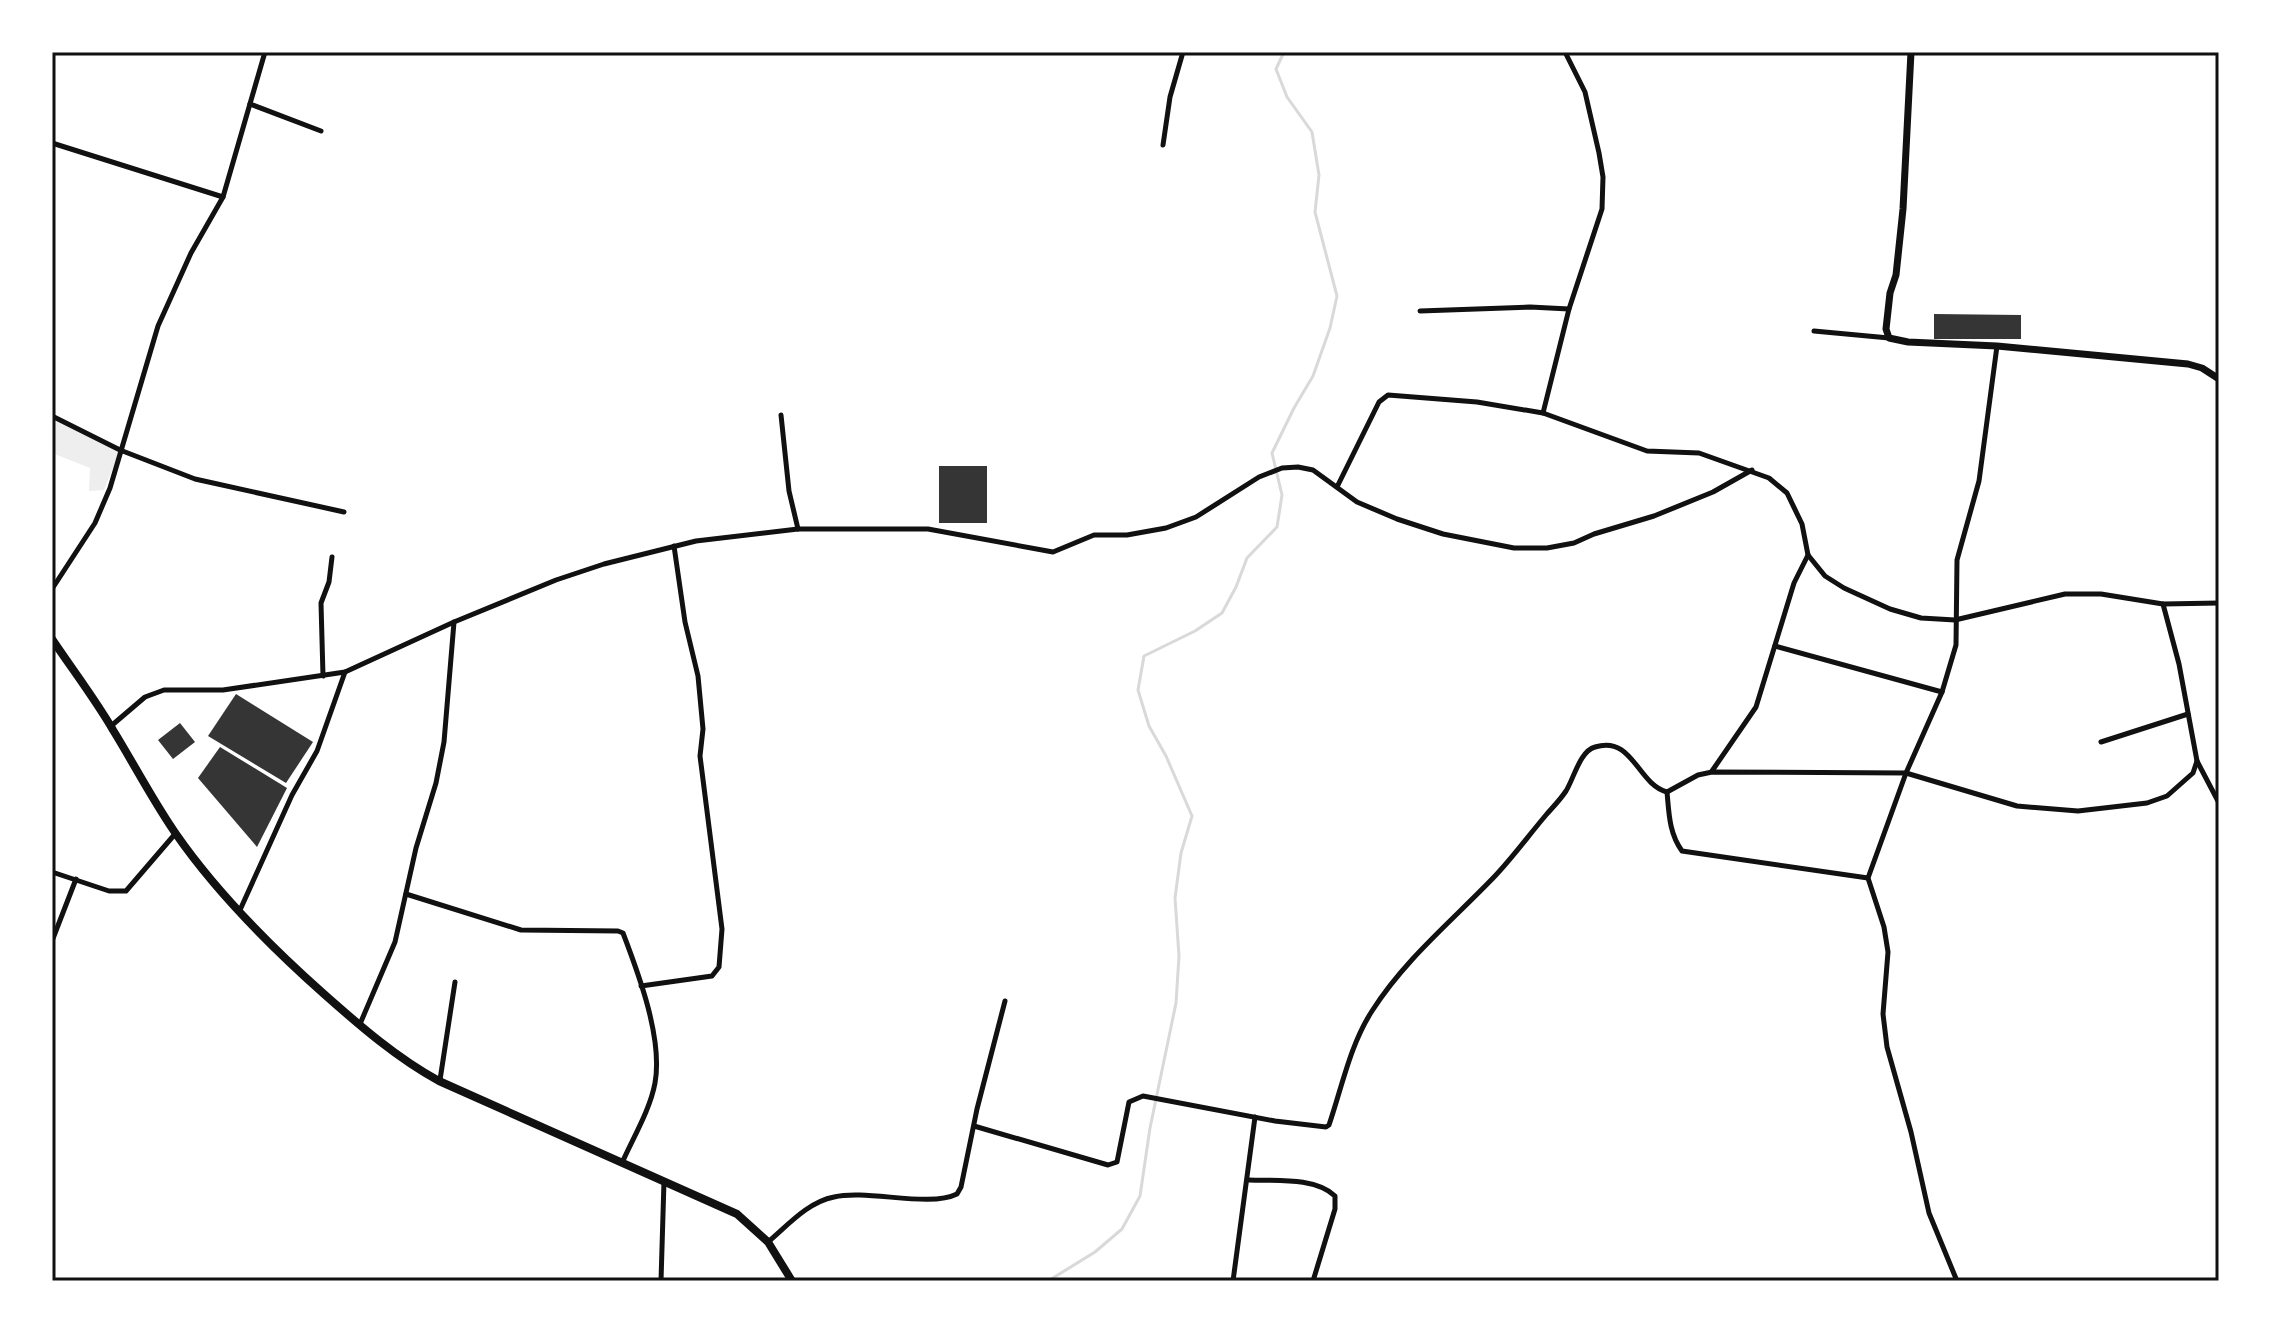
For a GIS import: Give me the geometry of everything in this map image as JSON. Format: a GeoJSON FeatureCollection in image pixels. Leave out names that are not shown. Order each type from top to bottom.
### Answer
{"type":"FeatureCollection","features":[{"type":"Feature","properties":{"kind":"main road"},"geometry":{"type":"LineString","coordinates":[[52,639],[111,726],[175,834],[239,911],[297,970],[359,1025],[416,1068],[439,1081],[737,1214],[768,1242],[792,1281]]}},
{"type":"Feature","properties":{"kind":"street"},"geometry":{"type":"LineString","coordinates":[[52,589],[95,523],[110,488],[158,326],[191,253],[223,197],[265,52]]}},
{"type":"Feature","properties":{"kind":"street"},"geometry":{"type":"LineString","coordinates":[[1163,145],[1170,97],[1183,52]]}},
{"type":"Feature","properties":{"kind":"street"},"geometry":{"type":"LineString","coordinates":[[1543,413],[1569,309],[1602,209],[1603,177],[1585,92],[1565,52]]}},
{"type":"Feature","properties":{"kind":"street"},"geometry":{"type":"LineString","coordinates":[[1889,338],[1886,329],[1903,209],[1911,52]]}},
{"type":"Feature","properties":{"kind":"street"},"geometry":{"type":"LineString","coordinates":[[250,104],[321,131]]}},
{"type":"Feature","properties":{"kind":"street"},"geometry":{"type":"LineString","coordinates":[[52,143],[223,197]]}},
{"type":"Feature","properties":{"kind":"street"},"geometry":{"type":"LineString","coordinates":[[1420,311],[1530,307],[1569,309]]}},
{"type":"Feature","properties":{"kind":"street"},"geometry":{"type":"LineString","coordinates":[[1814,331],[1908,342],[1997,346],[2188,364],[2202,368],[2219,379]]}},
{"type":"Feature","properties":{"kind":"street"},"geometry":{"type":"LineString","coordinates":[[1957,1281],[1929,1213],[1911,1132],[1887,1047],[1883,1014],[1888,952],[1884,927],[1868,878],[1906,773],[1942,692],[1956,645],[1957,560],[1979,481],[1997,346]]}},
{"type":"Feature","properties":{"kind":"street"},"geometry":{"type":"LineString","coordinates":[[1337,487],[1379,402],[1388,395],[1477,402],[1543,413],[1647,451],[1699,453],[1769,478],[1787,493],[1802,524],[1808,555],[1825,576],[1890,609],[1921,618],[1955,620],[2065,594],[2101,594],[2163,604],[2219,603]]}},
{"type":"Feature","properties":{"kind":"street"},"geometry":{"type":"LineString","coordinates":[[781,415],[789,491],[798,529]]}},
{"type":"Feature","properties":{"kind":"street"},"geometry":{"type":"LineString","coordinates":[[52,416],[120,450],[195,479],[344,512]]}},
{"type":"Feature","properties":{"kind":"street"},"geometry":{"type":"LineString","coordinates":[[111,726],[145,697],[164,690],[223,690],[345,672],[556,580],[713,538],[798,529],[928,529],[1053,552],[1094,535],[1127,535],[1166,528],[1196,517],[1259,477],[1282,468],[1313,470],[1357,502],[1443,534],[1514,548],[1547,548],[1574,543],[1654,516],[1713,492],[1752,470]]}},
{"type":"Feature","properties":{"kind":"street"},"geometry":{"type":"LineString","coordinates":[[641,986],[712,976],[719,967],[721,956],[718,889],[700,756],[703,729],[698,676],[685,622],[674,546]]}},
{"type":"Feature","properties":{"kind":"street"},"geometry":{"type":"LineString","coordinates":[[1712,772],[1756,707],[1794,583],[1808,555]]}},
{"type":"Feature","properties":{"kind":"street"},"geometry":{"type":"LineString","coordinates":[[323,676],[321,603],[329,582],[332,557]]}},
{"type":"Feature","properties":{"kind":"street"},"geometry":{"type":"LineString","coordinates":[[2163,604],[2179,664],[2197,761],[2219,803]]}},
{"type":"Feature","properties":{"kind":"street"},"geometry":{"type":"LineString","coordinates":[[359,1025],[395,942],[416,848],[436,783],[444,742],[454,622]]}},
{"type":"Feature","properties":{"kind":"street"},"geometry":{"type":"LineString","coordinates":[[1775,646],[1942,692]]}},
{"type":"Feature","properties":{"kind":"street"},"geometry":{"type":"LineString","coordinates":[[239,911],[292,795],[317,751],[345,672]]}},
{"type":"Feature","properties":{"kind":"street"},"geometry":{"type":"LineString","coordinates":[[2101,742],[2188,714]]}},
{"type":"Feature","properties":{"kind":"street"},"geometry":{"type":"LineString","coordinates":[[974,1126],[1108,1165],[1117,1162],[1127,1108],[1129,1102],[1137,1097],[1160,1098],[1322,1128],[1329,1125],[1338,1091],[1372,1009],[1429,939],[1496,874],[1565,792],[1591,747],[1608,744],[1622,749],[1635,760],[1650,783],[1667,792],[1698,775],[1712,772],[1906,773],[2017,806],[2078,811],[2147,803],[2167,796],[2187,779],[2197,761]]}},
{"type":"Feature","properties":{"kind":"street"},"geometry":{"type":"LineString","coordinates":[[1667,792],[1670,827],[1674,841],[1682,851],[1868,878]]}},
{"type":"Feature","properties":{"kind":"street"},"geometry":{"type":"LineString","coordinates":[[52,872],[109,891],[126,891],[175,834]]}},
{"type":"Feature","properties":{"kind":"street"},"geometry":{"type":"LineString","coordinates":[[52,941],[55,923],[76,879]]}},
{"type":"Feature","properties":{"kind":"street"},"geometry":{"type":"LineString","coordinates":[[406,894],[521,930],[623,933],[654,1038],[655,1082],[621,1164]]}},
{"type":"Feature","properties":{"kind":"street"},"geometry":{"type":"LineString","coordinates":[[439,1081],[455,982]]}},
{"type":"Feature","properties":{"kind":"street"},"geometry":{"type":"LineString","coordinates":[[768,1242],[806,1210],[834,1197],[935,1198],[957,1194],[1005,1001]]}},
{"type":"Feature","properties":{"kind":"street"},"geometry":{"type":"LineString","coordinates":[[1233,1281],[1249,1180],[1255,1117]]}},
{"type":"Feature","properties":{"kind":"street"},"geometry":{"type":"LineString","coordinates":[[661,1281],[664,1180]]}},
{"type":"Feature","properties":{"kind":"street"},"geometry":{"type":"LineString","coordinates":[[1249,1180],[1291,1181],[1323,1187],[1335,1196],[1335,1209],[1313,1281]]}},
{"type":"Feature","properties":{"kind":"shaded area"},"geometry":{"type":"Polygon","coordinates":[[[52,416],[120,450],[104,490],[89,491],[90,468],[52,453],[52,416]]]}},
{"type":"Feature","properties":{"kind":"building"},"geometry":{"type":"Polygon","coordinates":[[[1934,314],[2021,315],[2021,339],[1934,339],[1934,314]]]}},
{"type":"Feature","properties":{"kind":"building"},"geometry":{"type":"Polygon","coordinates":[[[939,466],[987,466],[987,523],[939,523],[939,466]]]}},
{"type":"Feature","properties":{"kind":"building"},"geometry":{"type":"Polygon","coordinates":[[[236,694],[313,742],[286,783],[208,736],[236,694]]]}},
{"type":"Feature","properties":{"kind":"building"},"geometry":{"type":"Polygon","coordinates":[[[180,723],[195,742],[173,759],[158,740],[180,723]]]}},
{"type":"Feature","properties":{"kind":"building"},"geometry":{"type":"Polygon","coordinates":[[[220,747],[287,788],[257,847],[198,778],[220,747]]]}},
{"type":"Feature","properties":{"kind":"waterway"},"geometry":{"type":"LineString","coordinates":[[1048,1281],[1095,1252],[1122,1229],[1140,1196],[1150,1128],[1176,1003],[1179,956],[1175,898],[1181,853],[1192,816],[1166,756],[1149,726],[1138,690],[1144,656],[1195,631],[1222,613],[1247,558],[1277,527],[1282,495],[1272,453],[1313,376],[1330,328],[1337,296],[1315,212],[1319,175],[1312,132],[1287,97],[1276,69],[1284,52]]}}]}
